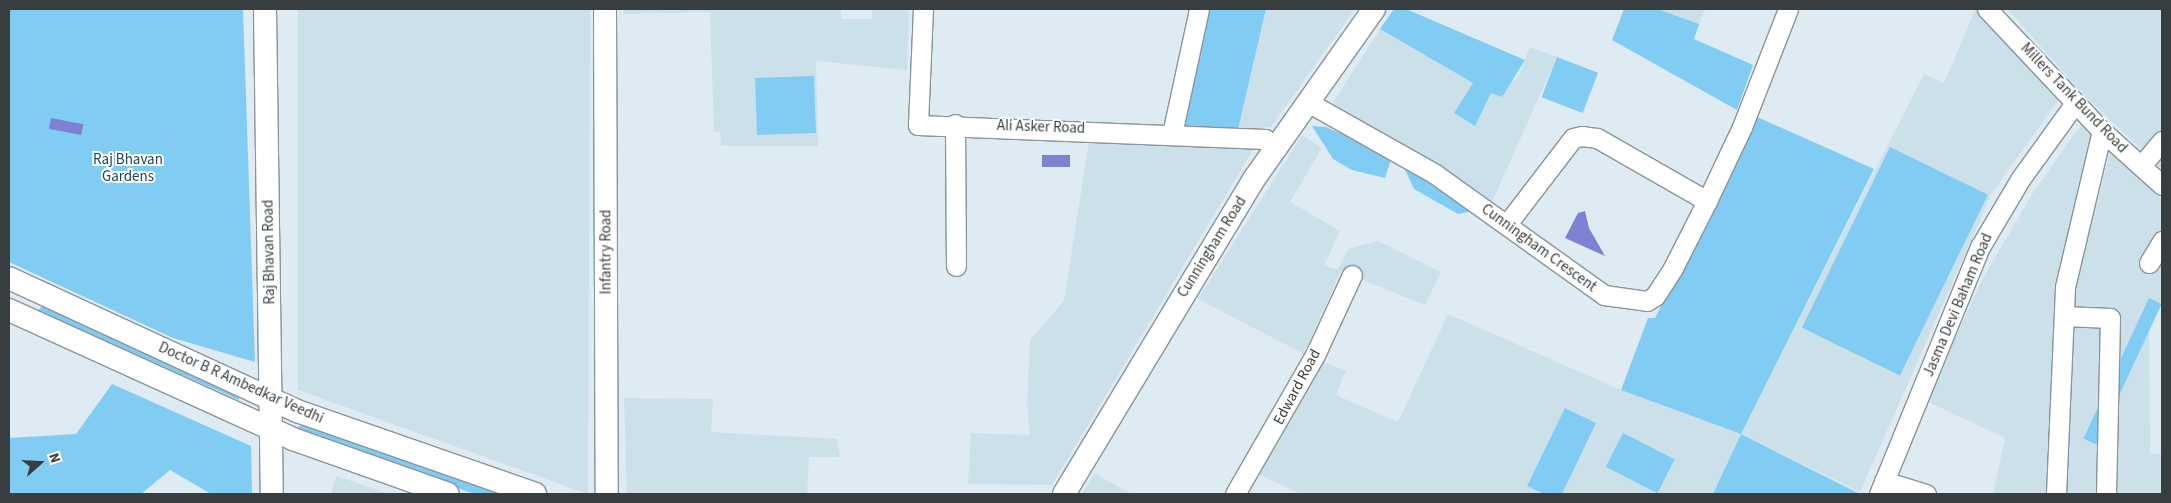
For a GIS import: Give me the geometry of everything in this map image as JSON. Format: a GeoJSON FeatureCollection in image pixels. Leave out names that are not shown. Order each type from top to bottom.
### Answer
{"type":"FeatureCollection","features":[{"type":"Feature","properties":{"kind":"main road","name":"Raj Bhavan Road"},"geometry":{"type":"LineString","coordinates":[[265,9],[273,430],[272,494]]}},
{"type":"Feature","properties":{"kind":"main road","name":"Infantry Road"},"geometry":{"type":"LineString","coordinates":[[606,9],[608,494]]}},
{"type":"Feature","properties":{"kind":"main road","name":"Cunningham Road"},"geometry":{"type":"LineString","coordinates":[[1064,494],[1183,293],[1276,148],[1311,104],[1374,9]]}},
{"type":"Feature","properties":{"kind":"main road","name":"Doctor B R Ambedkar Veedhi"},"geometry":{"type":"LineString","coordinates":[[9,278],[203,366],[272,400],[534,494]]}},
{"type":"Feature","properties":{"kind":"main road"},"geometry":{"type":"LineString","coordinates":[[14,314],[38,292]]}},
{"type":"Feature","properties":{"kind":"main road","name":"Doctor B R Ambedkar Veedhi"},"geometry":{"type":"LineString","coordinates":[[14,314],[273,430],[448,494]]}},
{"type":"Feature","properties":{"kind":"main road"},"geometry":{"type":"LineString","coordinates":[[203,366],[223,364],[251,374],[271,354]]}},
{"type":"Feature","properties":{"kind":"street","name":"Ali Asker Road"},"geometry":{"type":"LineString","coordinates":[[923,9],[918,124],[955,124],[1265,139],[1276,148]]}},
{"type":"Feature","properties":{"kind":"street"},"geometry":{"type":"LineString","coordinates":[[1172,134],[1199,9]]}},
{"type":"Feature","properties":{"kind":"street","name":"Cunningham Crescent"},"geometry":{"type":"LineString","coordinates":[[1311,104],[1401,153],[1507,224],[1604,295],[1647,301],[1655,296],[1673,268],[1707,201],[1742,127],[1788,9]]}},
{"type":"Feature","properties":{"kind":"street","name":"Millers Tank Bund Road"},"geometry":{"type":"LineString","coordinates":[[1987,9],[2102,131],[2162,186]]}},
{"type":"Feature","properties":{"kind":"street","name":"Jasma Devi Baham Road"},"geometry":{"type":"LineString","coordinates":[[1882,487],[1980,247],[2021,178],[2075,103]]}},
{"type":"Feature","properties":{"kind":"street"},"geometry":{"type":"LineString","coordinates":[[955,124],[956,266]]}},
{"type":"Feature","properties":{"kind":"street"},"geometry":{"type":"LineString","coordinates":[[2056,494],[2065,287],[2102,131]]}},
{"type":"Feature","properties":{"kind":"street"},"geometry":{"type":"LineString","coordinates":[[1507,224],[1573,138],[1582,136],[1597,138],[1707,201]]}},
{"type":"Feature","properties":{"kind":"street"},"geometry":{"type":"LineString","coordinates":[[2141,166],[2162,141]]}},
{"type":"Feature","properties":{"kind":"street"},"geometry":{"type":"LineString","coordinates":[[2150,263],[2162,242]]}},
{"type":"Feature","properties":{"kind":"street","name":"Edward Road"},"geometry":{"type":"LineString","coordinates":[[1235,494],[1315,355],[1352,275]]}},
{"type":"Feature","properties":{"kind":"street"},"geometry":{"type":"LineString","coordinates":[[2064,316],[2110,318],[2106,494]]}},
{"type":"Feature","properties":{"kind":"street"},"geometry":{"type":"LineString","coordinates":[[1882,487],[1926,494]]}},
{"type":"Feature","properties":{"kind":"shaded area"},"geometry":{"type":"Polygon","coordinates":[[[298,9],[590,9],[588,494],[298,390],[298,9]]]}},
{"type":"Feature","properties":{"kind":"shaded area"},"geometry":{"type":"Polygon","coordinates":[[[624,9],[841,9],[841,19],[872,19],[872,9],[909,9],[907,70],[816,61],[818,146],[721,146],[720,132],[714,132],[710,12],[624,14],[624,9]]]}},
{"type":"Feature","properties":{"kind":"shaded area"},"geometry":{"type":"Polygon","coordinates":[[[1266,9],[1355,9],[1271,127],[1238,129],[1266,9]]]}},
{"type":"Feature","properties":{"kind":"shaded area"},"geometry":{"type":"Polygon","coordinates":[[[1657,9],[1705,9],[1699,24],[1657,9]]]}},
{"type":"Feature","properties":{"kind":"shaded area"},"geometry":{"type":"Polygon","coordinates":[[[2007,9],[2162,9],[2162,169],[2087,98],[2007,9]]]}},
{"type":"Feature","properties":{"kind":"shaded area"},"geometry":{"type":"Polygon","coordinates":[[[1975,10],[2059,99],[1992,193],[1860,492],[1741,434],[1924,74],[1944,83],[1975,10]]]}},
{"type":"Feature","properties":{"kind":"shaded area"},"geometry":{"type":"Polygon","coordinates":[[[1380,29],[1473,83],[1475,126],[1491,92],[1510,79],[1516,81],[1530,47],[1557,57],[1491,204],[1329,109],[1380,29]]]}},
{"type":"Feature","properties":{"kind":"shaded area"},"geometry":{"type":"Polygon","coordinates":[[[51,118],[83,124],[81,135],[49,129],[51,118]]]}},
{"type":"Feature","properties":{"kind":"shaded area"},"geometry":{"type":"Polygon","coordinates":[[[2082,123],[2093,135],[2061,277],[2049,494],[1993,494],[2005,438],[1926,401],[1984,276],[2033,193],[2082,123]]]}},
{"type":"Feature","properties":{"kind":"shaded area"},"geometry":{"type":"Polygon","coordinates":[[[1302,135],[1322,148],[1290,202],[1340,231],[1324,266],[1338,269],[1348,249],[1378,241],[1441,272],[1425,305],[1341,271],[1304,354],[1198,299],[1302,135]]]}},
{"type":"Feature","properties":{"kind":"shaded area"},"geometry":{"type":"Polygon","coordinates":[[[1089,141],[1254,148],[1052,485],[968,484],[971,433],[1030,435],[1027,405],[1030,340],[1064,301],[1089,141]]]}},
{"type":"Feature","properties":{"kind":"shaded area"},"geometry":{"type":"Polygon","coordinates":[[[2110,152],[2162,200],[2162,304],[2149,298],[2150,453],[2162,455],[2162,494],[2062,494],[2074,292],[2110,152]]]}},
{"type":"Feature","properties":{"kind":"shaded area"},"geometry":{"type":"Polygon","coordinates":[[[1042,155],[1070,155],[1070,167],[1042,167],[1042,155]]]}},
{"type":"Feature","properties":{"kind":"shaded area"},"geometry":{"type":"Polygon","coordinates":[[[1585,211],[1589,228],[1605,256],[1565,238],[1578,213],[1585,211]]]}},
{"type":"Feature","properties":{"kind":"shaded area"},"geometry":{"type":"Polygon","coordinates":[[[1448,314],[1621,390],[1741,434],[1713,494],[1301,494],[1256,473],[1316,358],[1346,371],[1336,395],[1398,422],[1448,314]]]}},
{"type":"Feature","properties":{"kind":"shaded area"},"geometry":{"type":"Polygon","coordinates":[[[624,398],[713,399],[711,432],[837,439],[840,457],[809,457],[807,494],[627,494],[624,398]]]}},
{"type":"Feature","properties":{"kind":"shaded area"},"geometry":{"type":"Polygon","coordinates":[[[1094,473],[1124,490],[1134,494],[1082,494],[1094,473]]]}},
{"type":"Feature","properties":{"kind":"shaded area"},"geometry":{"type":"Polygon","coordinates":[[[336,476],[390,494],[331,494],[336,476]]]}},
{"type":"Feature","properties":{"kind":"green space","name":"Raj Bhavan Gardens"},"geometry":{"type":"Polygon","coordinates":[[[9,9],[243,9],[255,362],[173,338],[9,262],[9,9]]]}},
{"type":"Feature","properties":{"kind":"green space"},"geometry":{"type":"Polygon","coordinates":[[[1209,9],[1266,9],[1238,129],[1179,127],[1209,9]]]}},
{"type":"Feature","properties":{"kind":"green space"},"geometry":{"type":"Polygon","coordinates":[[[1394,9],[1406,9],[1525,60],[1502,97],[1491,93],[1475,126],[1454,113],[1473,83],[1380,29],[1394,9]]]}},
{"type":"Feature","properties":{"kind":"green space"},"geometry":{"type":"Polygon","coordinates":[[[1624,9],[1657,9],[1699,24],[1694,39],[1753,65],[1737,110],[1612,40],[1624,9]]]}},
{"type":"Feature","properties":{"kind":"green space"},"geometry":{"type":"Polygon","coordinates":[[[1557,57],[1598,73],[1583,113],[1542,97],[1557,57]]]}},
{"type":"Feature","properties":{"kind":"green space"},"geometry":{"type":"Polygon","coordinates":[[[814,76],[816,133],[757,135],[755,78],[814,76]]]}},
{"type":"Feature","properties":{"kind":"green space"},"geometry":{"type":"Polygon","coordinates":[[[1757,117],[1874,169],[1741,434],[1621,390],[1648,318],[1655,318],[1757,117]]]}},
{"type":"Feature","properties":{"kind":"green space"},"geometry":{"type":"Polygon","coordinates":[[[1312,126],[1326,127],[1392,156],[1385,178],[1352,170],[1333,159],[1312,126]]]}},
{"type":"Feature","properties":{"kind":"green space"},"geometry":{"type":"Polygon","coordinates":[[[1890,147],[1988,195],[1900,375],[1802,328],[1890,147]]]}},
{"type":"Feature","properties":{"kind":"green space"},"geometry":{"type":"Polygon","coordinates":[[[1402,163],[1473,211],[1458,214],[1414,189],[1402,163]]]}},
{"type":"Feature","properties":{"kind":"green space"},"geometry":{"type":"Polygon","coordinates":[[[2149,298],[2162,304],[2096,444],[2083,438],[2149,298]]]}},
{"type":"Feature","properties":{"kind":"green space"},"geometry":{"type":"Polygon","coordinates":[[[43,305],[239,395],[239,400],[38,311],[43,305]]]}},
{"type":"Feature","properties":{"kind":"green space"},"geometry":{"type":"Polygon","coordinates":[[[112,384],[251,446],[252,494],[211,494],[170,470],[141,494],[9,494],[9,438],[76,434],[112,384]]]}},
{"type":"Feature","properties":{"kind":"green space"},"geometry":{"type":"Polygon","coordinates":[[[1565,408],[1596,423],[1562,494],[1544,494],[1527,486],[1565,408]]]}},
{"type":"Feature","properties":{"kind":"green space"},"geometry":{"type":"Polygon","coordinates":[[[304,424],[512,494],[475,494],[300,435],[296,428],[304,424]]]}},
{"type":"Feature","properties":{"kind":"green space"},"geometry":{"type":"Polygon","coordinates":[[[1623,433],[1675,459],[1657,493],[1606,467],[1623,433]]]}},
{"type":"Feature","properties":{"kind":"green space"},"geometry":{"type":"Polygon","coordinates":[[[1741,434],[1860,494],[1713,494],[1741,434]]]}}]}
